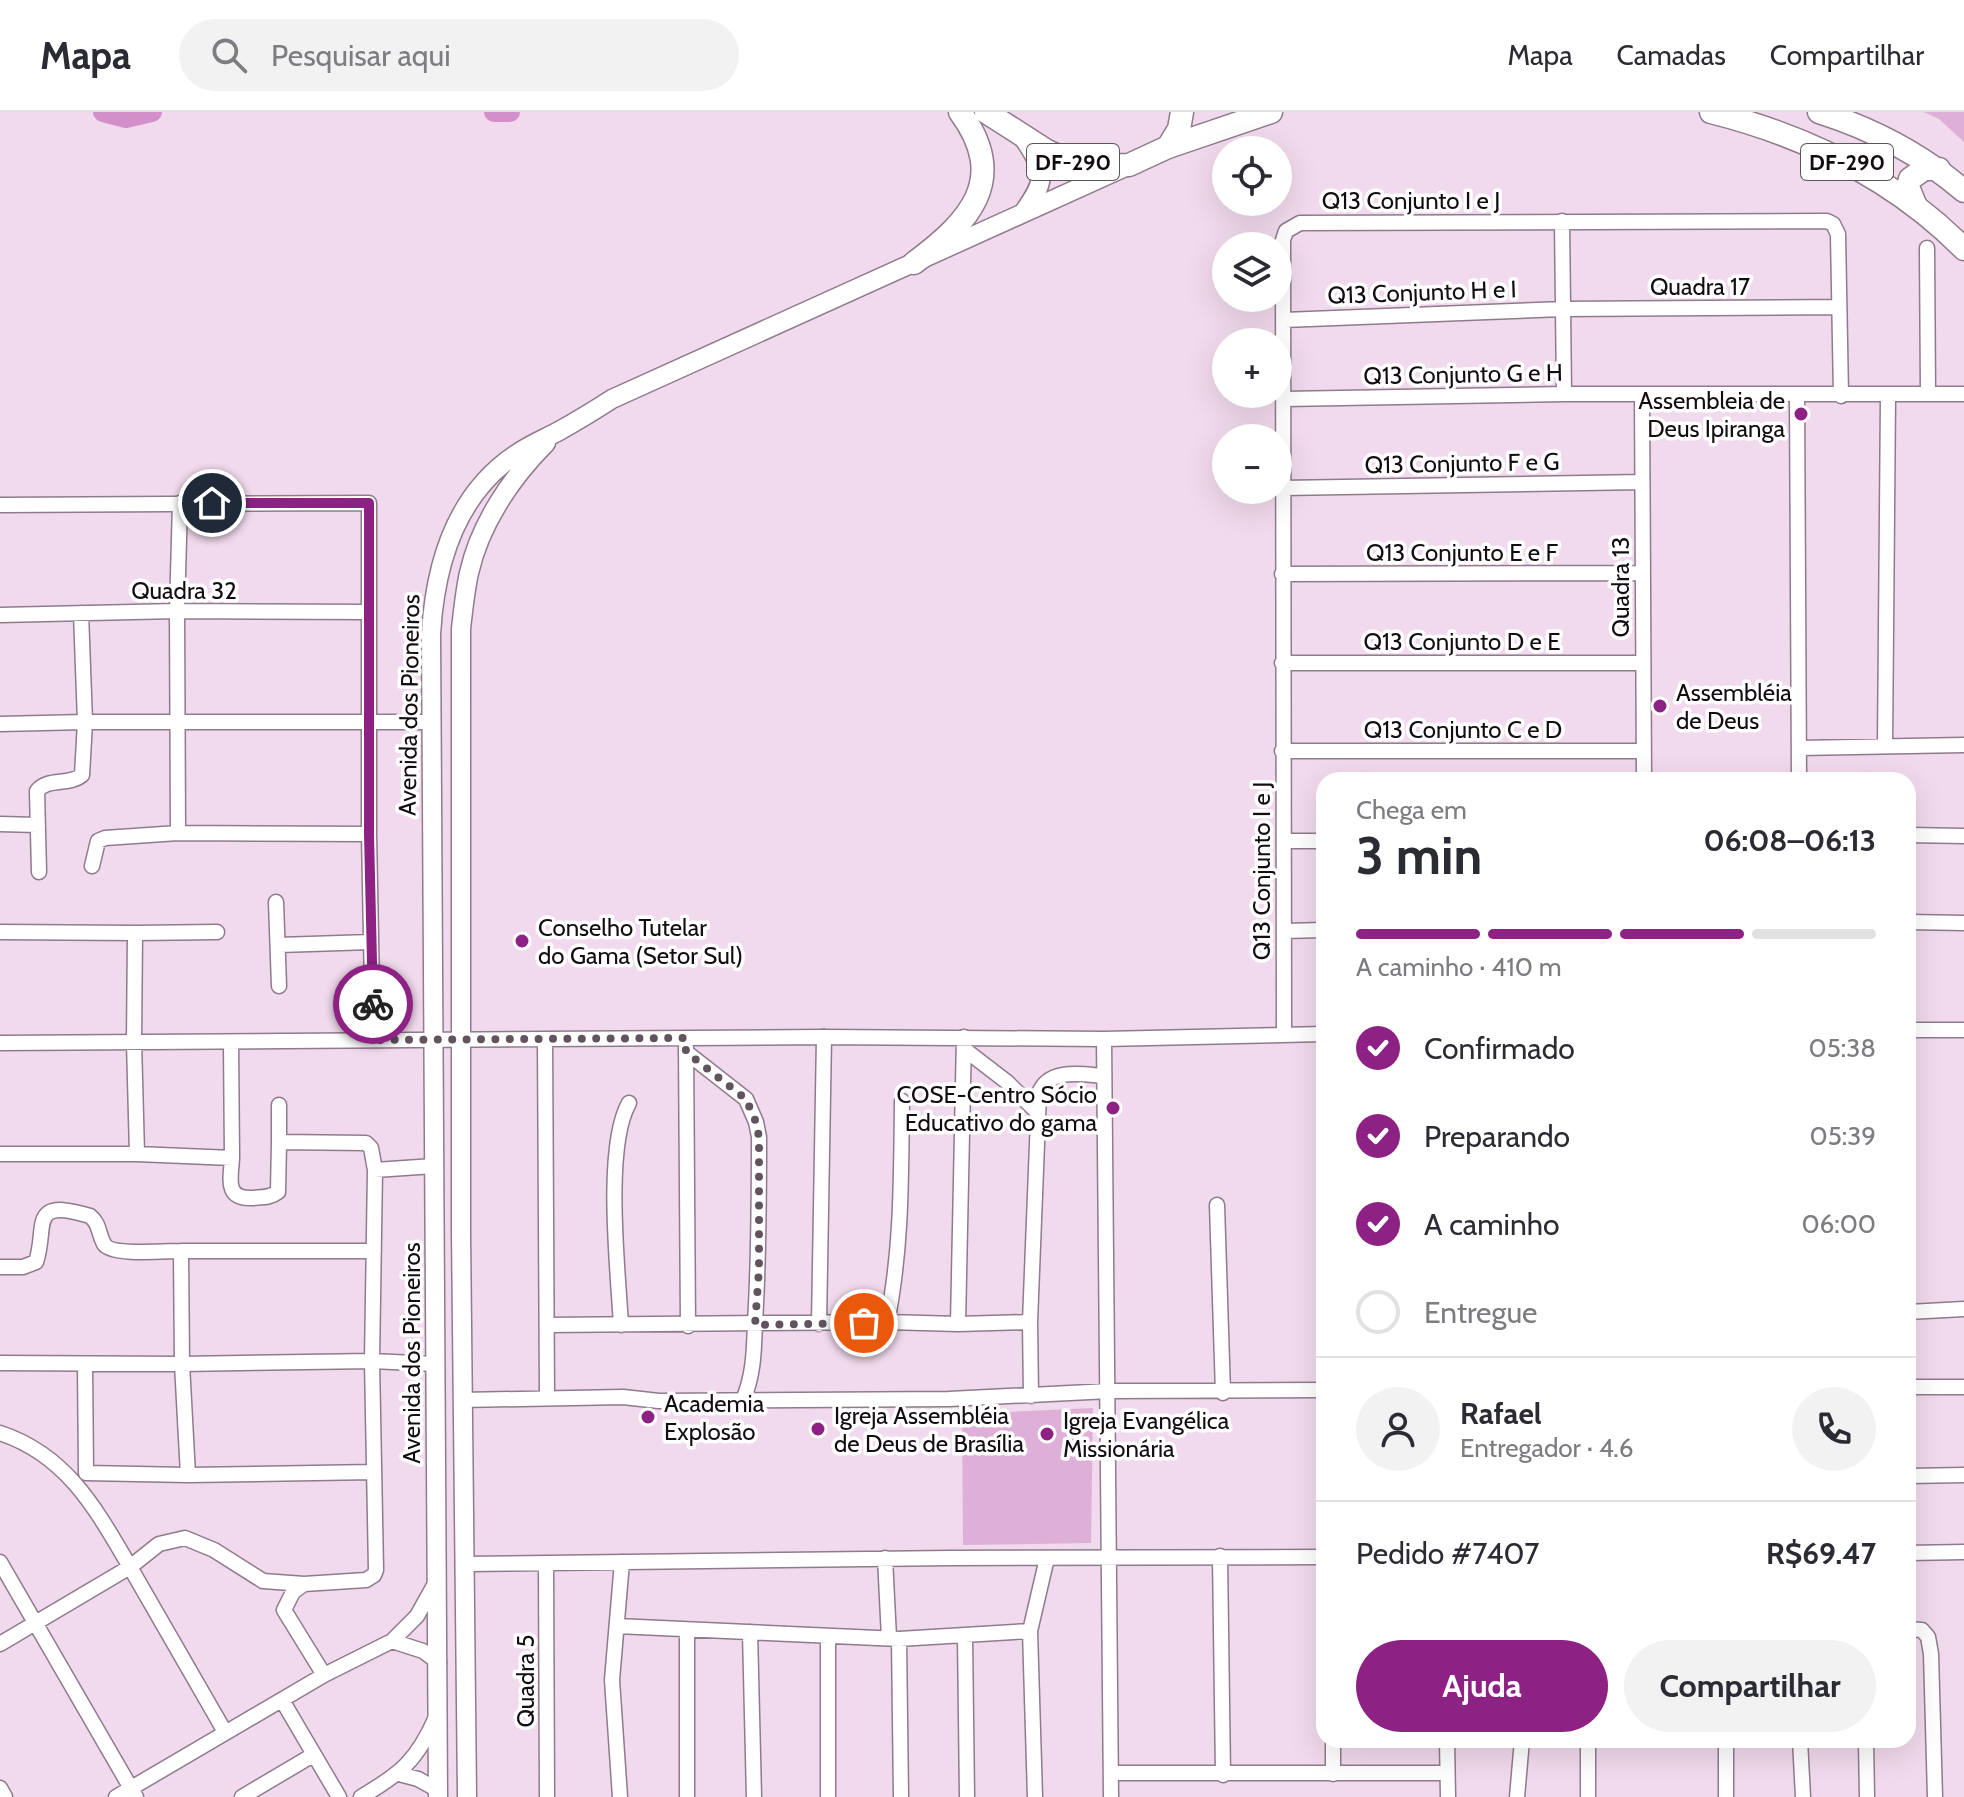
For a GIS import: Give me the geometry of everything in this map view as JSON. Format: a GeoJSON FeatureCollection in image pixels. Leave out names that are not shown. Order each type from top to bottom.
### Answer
{"type":"FeatureCollection","features":[{"type":"Feature","properties":{"kind":"highway"},"geometry":{"type":"LineString","coordinates":[[914,263],[960,226],[978,193],[981,156],[971,129],[960,112]]}},
{"type":"Feature","properties":{"kind":"highway","name":"DF-290"},"geometry":{"type":"LineString","coordinates":[[986,112],[1070,161],[1097,166],[1129,165],[1168,147],[1271,112]]}},
{"type":"Feature","properties":{"kind":"highway"},"geometry":{"type":"LineString","coordinates":[[1168,147],[1179,129],[1182,112]]}},
{"type":"Feature","properties":{"kind":"highway","name":"DF-290"},"geometry":{"type":"LineString","coordinates":[[1711,112],[1809,143],[1860,169],[1915,204],[1964,249]]}},
{"type":"Feature","properties":{"kind":"highway","name":"DF-290"},"geometry":{"type":"LineString","coordinates":[[1819,112],[1853,122],[1888,138],[1939,169],[1964,191]]}},
{"type":"Feature","properties":{"kind":"highway"},"geometry":{"type":"LineString","coordinates":[[1915,204],[1910,196],[1910,179],[1924,169],[1939,169]]}},
{"type":"Feature","properties":{"kind":"main road"},"geometry":{"type":"LineString","coordinates":[[1013,126],[1039,162],[1042,172],[1037,193],[1022,214]]}},
{"type":"Feature","properties":{"kind":"main road"},"geometry":{"type":"LineString","coordinates":[[556,433],[612,399],[1129,165]]}},
{"type":"Feature","properties":{"kind":"main road","name":"Avenida dos Pioneiros"},"geometry":{"type":"LineString","coordinates":[[438,1793],[430,875],[433,599],[439,567],[452,534],[482,483],[514,455],[556,433]]}},
{"type":"Feature","properties":{"kind":"main road","name":"Avenida dos Pioneiros"},"geometry":{"type":"LineString","coordinates":[[467,1797],[461,1256],[461,629],[469,571],[491,516],[520,472],[556,433]]}},
{"type":"Feature","properties":{"kind":"main road"},"geometry":{"type":"LineString","coordinates":[[439,567],[453,564],[469,571]]}},
{"type":"Feature","properties":{"kind":"main road"},"geometry":{"type":"LineString","coordinates":[[430,875],[442,871],[460,878]]}},
{"type":"Feature","properties":{"kind":"main road"},"geometry":{"type":"LineString","coordinates":[[434,1234],[444,1238],[461,1232]]}},
{"type":"Feature","properties":{"kind":"main road"},"geometry":{"type":"LineString","coordinates":[[434,1254],[461,1256]]}},
{"type":"Feature","properties":{"kind":"main road"},"geometry":{"type":"LineString","coordinates":[[438,1643],[450,1639],[459,1643],[465,1653]]}},
{"type":"Feature","properties":{"kind":"street"},"geometry":{"type":"LineString","coordinates":[[1562,221],[1564,394]]}},
{"type":"Feature","properties":{"kind":"street","name":"Q13 Conjunto I e J"},"geometry":{"type":"LineString","coordinates":[[1284,328],[1283,240],[1291,226],[1300,223],[1827,221],[1833,224],[1838,234],[1841,396]]}},
{"type":"Feature","properties":{"kind":"street"},"geometry":{"type":"LineString","coordinates":[[1927,248],[1928,394]]}},
{"type":"Feature","properties":{"kind":"street","name":"Quadra 17"},"geometry":{"type":"LineString","coordinates":[[1563,309],[1839,307]]}},
{"type":"Feature","properties":{"kind":"street","name":"Q13 Conjunto H e I"},"geometry":{"type":"LineString","coordinates":[[1284,320],[1563,309]]}},
{"type":"Feature","properties":{"kind":"street","name":"Q13 Conjunto G e H"},"geometry":{"type":"LineString","coordinates":[[1292,399],[1564,394],[1964,394]]}},
{"type":"Feature","properties":{"kind":"street","name":"Quadra 13"},"geometry":{"type":"LineString","coordinates":[[1642,395],[1644,772]]}},
{"type":"Feature","properties":{"kind":"street"},"geometry":{"type":"LineString","coordinates":[[1797,395],[1799,772]]}},
{"type":"Feature","properties":{"kind":"street"},"geometry":{"type":"LineString","coordinates":[[1885,746],[1888,396]]}},
{"type":"Feature","properties":{"kind":"street","name":"Q13 Conjunto F e G"},"geometry":{"type":"LineString","coordinates":[[1292,488],[1642,482]]}},
{"type":"Feature","properties":{"kind":"street"},"geometry":{"type":"LineString","coordinates":[[178,833],[180,503]]}},
{"type":"Feature","properties":{"kind":"street"},"geometry":{"type":"LineString","coordinates":[[0,505],[369,503],[369,834],[373,1040]]}},
{"type":"Feature","properties":{"kind":"street","name":"Q13 Conjunto I e J"},"geometry":{"type":"LineString","coordinates":[[1282,504],[1284,1034]]}},
{"type":"Feature","properties":{"kind":"street","name":"Q13 Conjunto E e F"},"geometry":{"type":"LineString","coordinates":[[1282,574],[1642,573]]}},
{"type":"Feature","properties":{"kind":"street","name":"Quadra 32"},"geometry":{"type":"LineString","coordinates":[[0,615],[177,611],[368,612]]}},
{"type":"Feature","properties":{"kind":"street"},"geometry":{"type":"LineString","coordinates":[[39,872],[37,791],[44,784],[72,781],[82,775],[85,722],[81,613]]}},
{"type":"Feature","properties":{"kind":"street","name":"Q13 Conjunto D e E"},"geometry":{"type":"LineString","coordinates":[[1282,663],[1642,663]]}},
{"type":"Feature","properties":{"kind":"street"},"geometry":{"type":"LineString","coordinates":[[0,724],[432,722]]}},
{"type":"Feature","properties":{"kind":"street"},"geometry":{"type":"LineString","coordinates":[[1799,748],[1964,745]]}},
{"type":"Feature","properties":{"kind":"street","name":"Q13 Conjunto C e D"},"geometry":{"type":"LineString","coordinates":[[1282,751],[1644,751]]}},
{"type":"Feature","properties":{"kind":"street"},"geometry":{"type":"LineString","coordinates":[[0,824],[37,825]]}},
{"type":"Feature","properties":{"kind":"street"},"geometry":{"type":"LineString","coordinates":[[92,866],[98,841],[178,833],[369,834]]}},
{"type":"Feature","properties":{"kind":"street"},"geometry":{"type":"LineString","coordinates":[[1916,835],[1964,836]]}},
{"type":"Feature","properties":{"kind":"street"},"geometry":{"type":"LineString","coordinates":[[1284,841],[1316,841]]}},
{"type":"Feature","properties":{"kind":"street"},"geometry":{"type":"LineString","coordinates":[[276,902],[279,986]]}},
{"type":"Feature","properties":{"kind":"street"},"geometry":{"type":"LineString","coordinates":[[1916,922],[1964,923]]}},
{"type":"Feature","properties":{"kind":"street"},"geometry":{"type":"LineString","coordinates":[[1284,931],[1316,930]]}},
{"type":"Feature","properties":{"kind":"street"},"geometry":{"type":"LineString","coordinates":[[0,932],[217,932]]}},
{"type":"Feature","properties":{"kind":"street"},"geometry":{"type":"LineString","coordinates":[[135,933],[137,1154]]}},
{"type":"Feature","properties":{"kind":"street"},"geometry":{"type":"LineString","coordinates":[[279,945],[371,942]]}},
{"type":"Feature","properties":{"kind":"street"},"geometry":{"type":"LineString","coordinates":[[1916,1030],[1964,1030]]}},
{"type":"Feature","properties":{"kind":"street"},"geometry":{"type":"LineString","coordinates":[[0,1043],[545,1040],[686,1045],[824,1037],[964,1043],[1316,1034]]}},
{"type":"Feature","properties":{"kind":"street"},"geometry":{"type":"LineString","coordinates":[[819,1324],[824,1037]]}},
{"type":"Feature","properties":{"kind":"street"},"geometry":{"type":"LineString","coordinates":[[1104,1039],[1111,1797]]}},
{"type":"Feature","properties":{"kind":"street"},"geometry":{"type":"LineString","coordinates":[[545,1040],[547,1398]]}},
{"type":"Feature","properties":{"kind":"street"},"geometry":{"type":"LineString","coordinates":[[231,1042],[231,1187],[242,1198],[270,1197],[278,1192],[279,1105]]}},
{"type":"Feature","properties":{"kind":"street"},"geometry":{"type":"LineString","coordinates":[[964,1043],[1038,1113]]}},
{"type":"Feature","properties":{"kind":"street"},"geometry":{"type":"LineString","coordinates":[[958,1324],[964,1043]]}},
{"type":"Feature","properties":{"kind":"street"},"geometry":{"type":"LineString","coordinates":[[686,1045],[746,1099],[759,1137],[755,1325],[751,1381],[743,1400]]}},
{"type":"Feature","properties":{"kind":"street"},"geometry":{"type":"LineString","coordinates":[[686,1045],[688,1326]]}},
{"type":"Feature","properties":{"kind":"street"},"geometry":{"type":"LineString","coordinates":[[1031,1396],[1030,1322],[1039,1093],[1042,1084],[1049,1078],[1079,1074],[1103,1076]]}},
{"type":"Feature","properties":{"kind":"street"},"geometry":{"type":"LineString","coordinates":[[887,1322],[900,1238],[902,1101]]}},
{"type":"Feature","properties":{"kind":"street"},"geometry":{"type":"LineString","coordinates":[[621,1325],[616,1145],[621,1117],[629,1103]]}},
{"type":"Feature","properties":{"kind":"street"},"geometry":{"type":"LineString","coordinates":[[0,1644],[130,1567],[159,1544],[185,1538],[214,1550],[263,1581],[304,1584],[366,1580],[374,1575],[372,1361],[375,1170],[371,1148],[366,1143],[279,1142]]}},
{"type":"Feature","properties":{"kind":"street"},"geometry":{"type":"LineString","coordinates":[[0,1154],[232,1158]]}},
{"type":"Feature","properties":{"kind":"street"},"geometry":{"type":"LineString","coordinates":[[375,1170],[434,1166]]}},
{"type":"Feature","properties":{"kind":"street"},"geometry":{"type":"LineString","coordinates":[[1217,1205],[1223,1393]]}},
{"type":"Feature","properties":{"kind":"street"},"geometry":{"type":"LineString","coordinates":[[0,1267],[23,1267],[36,1262],[40,1223],[54,1211],[90,1216],[99,1226],[104,1244],[114,1251],[374,1251]]}},
{"type":"Feature","properties":{"kind":"street"},"geometry":{"type":"LineString","coordinates":[[181,1251],[182,1364],[188,1475]]}},
{"type":"Feature","properties":{"kind":"street"},"geometry":{"type":"LineString","coordinates":[[1916,1312],[1964,1309]]}},
{"type":"Feature","properties":{"kind":"street"},"geometry":{"type":"LineString","coordinates":[[548,1325],[1030,1322]]}},
{"type":"Feature","properties":{"kind":"street"},"geometry":{"type":"LineString","coordinates":[[0,1363],[372,1361],[434,1364]]}},
{"type":"Feature","properties":{"kind":"street"},"geometry":{"type":"LineString","coordinates":[[85,1364],[85,1494]]}},
{"type":"Feature","properties":{"kind":"street"},"geometry":{"type":"LineString","coordinates":[[1916,1387],[1964,1387]]}},
{"type":"Feature","properties":{"kind":"street"},"geometry":{"type":"LineString","coordinates":[[462,1400],[743,1400],[1031,1396],[1109,1391],[1223,1393],[1316,1390]]}},
{"type":"Feature","properties":{"kind":"street"},"geometry":{"type":"LineString","coordinates":[[0,1433],[35,1449],[71,1478],[85,1494],[225,1732]]}},
{"type":"Feature","properties":{"kind":"street"},"geometry":{"type":"LineString","coordinates":[[86,1473],[374,1472]]}},
{"type":"Feature","properties":{"kind":"street"},"geometry":{"type":"LineString","coordinates":[[1916,1476],[1964,1475]]}},
{"type":"Feature","properties":{"kind":"street"},"geometry":{"type":"LineString","coordinates":[[1916,1553],[1964,1552]]}},
{"type":"Feature","properties":{"kind":"street"},"geometry":{"type":"LineString","coordinates":[[1220,1556],[1223,1775]]}},
{"type":"Feature","properties":{"kind":"street"},"geometry":{"type":"LineString","coordinates":[[465,1564],[885,1558],[1316,1557]]}},
{"type":"Feature","properties":{"kind":"street"},"geometry":{"type":"LineString","coordinates":[[885,1558],[894,1639],[901,1797]]}},
{"type":"Feature","properties":{"kind":"street"},"geometry":{"type":"LineString","coordinates":[[1035,1797],[1030,1631],[1047,1558]]}},
{"type":"Feature","properties":{"kind":"street"},"geometry":{"type":"LineString","coordinates":[[0,1562],[133,1793]]}},
{"type":"Feature","properties":{"kind":"street"},"geometry":{"type":"LineString","coordinates":[[620,1797],[612,1680],[622,1562]]}},
{"type":"Feature","properties":{"kind":"street","name":"Quadra 5"},"geometry":{"type":"LineString","coordinates":[[546,1565],[547,1797]]}},
{"type":"Feature","properties":{"kind":"street"},"geometry":{"type":"LineString","coordinates":[[116,1797],[133,1793],[225,1732],[324,1675],[392,1641],[417,1616],[437,1578]]}},
{"type":"Feature","properties":{"kind":"street"},"geometry":{"type":"LineString","coordinates":[[304,1584],[293,1592],[284,1610],[324,1675]]}},
{"type":"Feature","properties":{"kind":"street"},"geometry":{"type":"LineString","coordinates":[[617,1626],[894,1639],[1030,1631]]}},
{"type":"Feature","properties":{"kind":"street"},"geometry":{"type":"LineString","coordinates":[[1916,1630],[1922,1630],[1928,1637],[1931,1654],[1935,1797]]}},
{"type":"Feature","properties":{"kind":"street"},"geometry":{"type":"LineString","coordinates":[[687,1631],[687,1797]]}},
{"type":"Feature","properties":{"kind":"street"},"geometry":{"type":"LineString","coordinates":[[750,1632],[754,1797]]}},
{"type":"Feature","properties":{"kind":"street"},"geometry":{"type":"LineString","coordinates":[[828,1636],[828,1797]]}},
{"type":"Feature","properties":{"kind":"street"},"geometry":{"type":"LineString","coordinates":[[965,1637],[967,1797]]}},
{"type":"Feature","properties":{"kind":"street"},"geometry":{"type":"LineString","coordinates":[[392,1641],[423,1651],[439,1663]]}},
{"type":"Feature","properties":{"kind":"street"},"geometry":{"type":"LineString","coordinates":[[282,1700],[339,1797]]}},
{"type":"Feature","properties":{"kind":"street"},"geometry":{"type":"LineString","coordinates":[[361,1797],[399,1774],[425,1740],[439,1710]]}},
{"type":"Feature","properties":{"kind":"street"},"geometry":{"type":"LineString","coordinates":[[1333,1748],[1333,1774]]}},
{"type":"Feature","properties":{"kind":"street"},"geometry":{"type":"LineString","coordinates":[[1447,1748],[1448,1797]]}},
{"type":"Feature","properties":{"kind":"street"},"geometry":{"type":"LineString","coordinates":[[1517,1797],[1521,1748]]}},
{"type":"Feature","properties":{"kind":"street"},"geometry":{"type":"LineString","coordinates":[[1588,1748],[1588,1797]]}},
{"type":"Feature","properties":{"kind":"street"},"geometry":{"type":"LineString","coordinates":[[1726,1748],[1726,1797]]}},
{"type":"Feature","properties":{"kind":"street"},"geometry":{"type":"LineString","coordinates":[[1800,1748],[1803,1797]]}},
{"type":"Feature","properties":{"kind":"street"},"geometry":{"type":"LineString","coordinates":[[1866,1748],[1867,1797]]}},
{"type":"Feature","properties":{"kind":"street"},"geometry":{"type":"LineString","coordinates":[[242,1797],[313,1755]]}},
{"type":"Feature","properties":{"kind":"street"},"geometry":{"type":"LineString","coordinates":[[1111,1773],[1447,1773]]}},
{"type":"Feature","properties":{"kind":"street"},"geometry":{"type":"LineString","coordinates":[[399,1774],[418,1779],[438,1793]]}},
{"type":"Feature","properties":{"kind":"street"},"geometry":{"type":"LineString","coordinates":[[0,1788],[5,1797]]}},
{"type":"Feature","properties":{"kind":"shaded area"},"geometry":{"type":"Polygon","coordinates":[[[1924,112],[1964,112],[1964,142],[1939,119],[1924,112]]]}},
{"type":"Feature","properties":{"kind":"shaded area"},"geometry":{"type":"Polygon","coordinates":[[[1093,1408],[1091,1543],[963,1545],[962,1414],[1093,1408]]]}},
{"type":"Feature","properties":{"kind":"waterway"},"geometry":{"type":"LineString","coordinates":[[103,112],[126,118],[152,112]]}},
{"type":"Feature","properties":{"kind":"waterway"},"geometry":{"type":"LineString","coordinates":[[494,112],[510,112]]}},
{"type":"Feature","properties":{"kind":"way so far"},"geometry":{"type":"LineString","coordinates":[[373,1004],[373,1040],[685,1038],[686,1052],[746,1099],[756,1122],[759,1137],[759,1270],[755,1325],[864,1323]]}},
{"type":"Feature","properties":{"kind":"place","name":"Assembleia de Deus Ipiranga"},"geometry":{"type":"Point","coordinates":[1801,414]}},
{"type":"Feature","properties":{"kind":"place","name":"Assembléia de Deus"},"geometry":{"type":"Point","coordinates":[1660,706]}},
{"type":"Feature","properties":{"kind":"place","name":"Conselho Tutelar do Gama (Setor Sul)"},"geometry":{"type":"Point","coordinates":[522,941]}},
{"type":"Feature","properties":{"kind":"place","name":"COSE-Centro Sócio Educativo do gama"},"geometry":{"type":"Point","coordinates":[1113,1108]}},
{"type":"Feature","properties":{"kind":"place","name":"Academia Explosão"},"geometry":{"type":"Point","coordinates":[648,1417]}},
{"type":"Feature","properties":{"kind":"place","name":"Igreja Assembléia de Deus de Brasília"},"geometry":{"type":"Point","coordinates":[818,1429]}},
{"type":"Feature","properties":{"kind":"place","name":"Igreja Evangélica Missionária"},"geometry":{"type":"Point","coordinates":[1047,1434]}},
{"type":"Feature","properties":{"kind":"route"},"geometry":{"type":"LineString","coordinates":[[212,503],[369,503],[369,834],[373,1004]]}}]}
